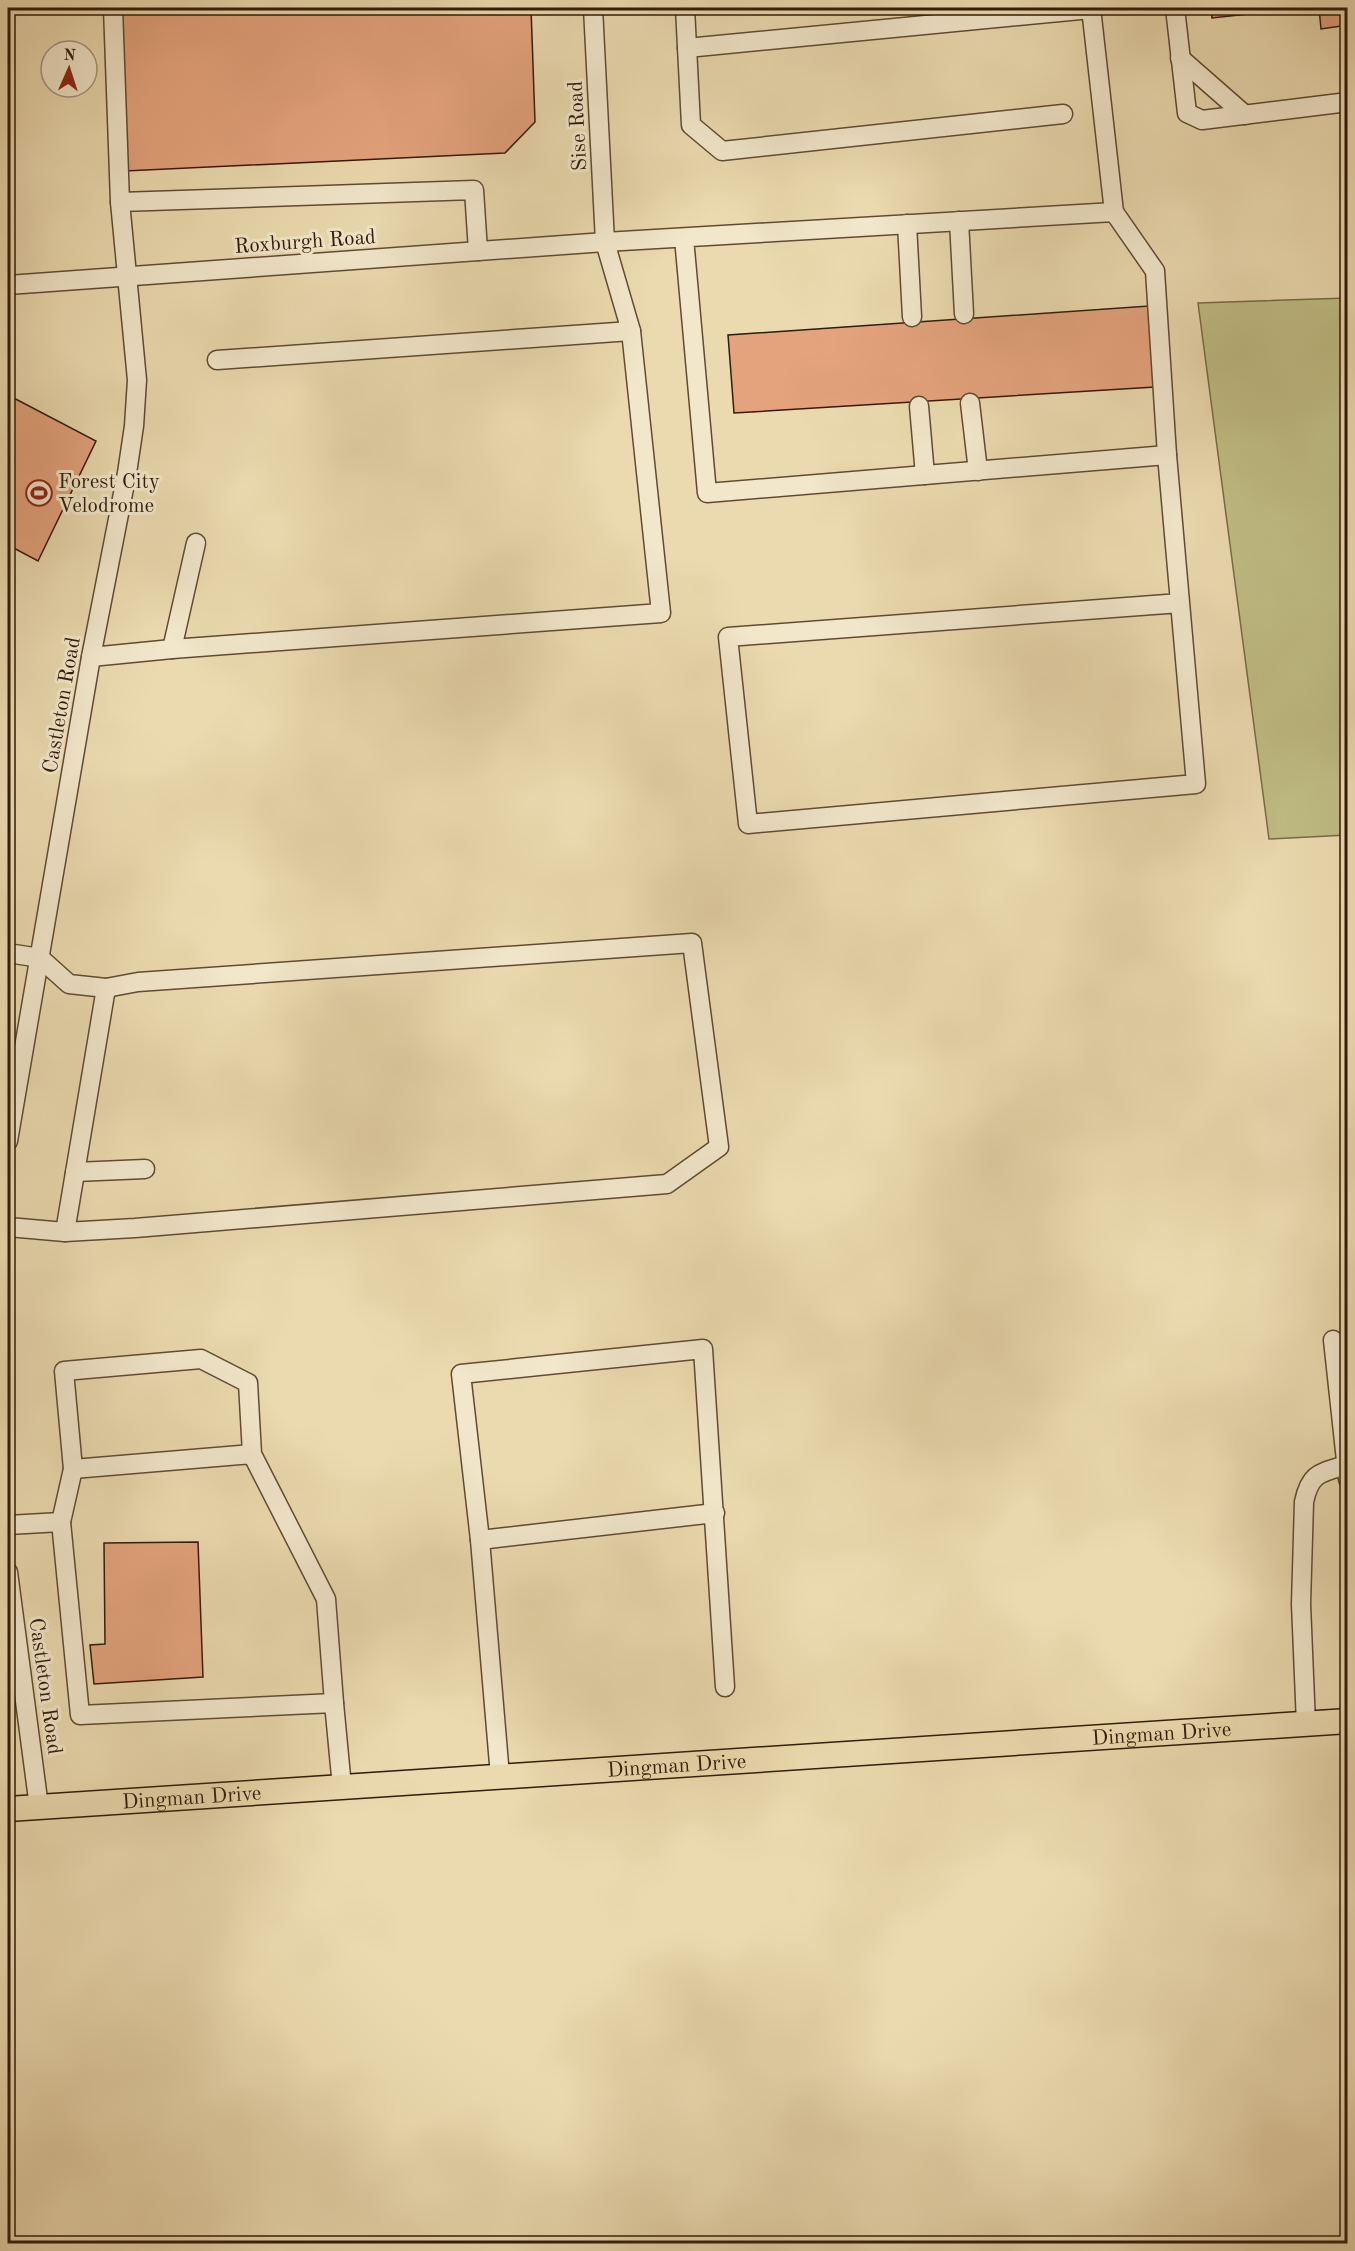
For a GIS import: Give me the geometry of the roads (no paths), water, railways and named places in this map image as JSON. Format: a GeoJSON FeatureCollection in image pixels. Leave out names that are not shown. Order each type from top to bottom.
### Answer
{"type":"FeatureCollection","features":[{"type":"Feature","properties":{"kind":"main road","name":"Dingman Drive"},"geometry":{"type":"LineString","coordinates":[[8,1809],[1347,1721]]}},
{"type":"Feature","properties":{"kind":"street","name":"Castleton Road"},"geometry":{"type":"LineString","coordinates":[[8,1141],[91,657],[134,426],[137,380],[120,202],[113,8]]}},
{"type":"Feature","properties":{"kind":"street","name":"Sise Road"},"geometry":{"type":"LineString","coordinates":[[172,649],[661,613],[631,332],[605,242],[593,8]]}},
{"type":"Feature","properties":{"kind":"street"},"geometry":{"type":"LineString","coordinates":[[685,8],[691,125],[722,151],[1063,114]]}},
{"type":"Feature","properties":{"kind":"street"},"geometry":{"type":"LineString","coordinates":[[687,48],[1091,8],[1114,212],[1155,272],[1167,455],[1196,784],[748,824],[728,637],[1180,603]]}},
{"type":"Feature","properties":{"kind":"street"},"geometry":{"type":"LineString","coordinates":[[1174,8],[1186,113],[1202,120],[1347,102]]}},
{"type":"Feature","properties":{"kind":"street"},"geometry":{"type":"LineString","coordinates":[[1180,58],[1245,114]]}},
{"type":"Feature","properties":{"kind":"street"},"geometry":{"type":"LineString","coordinates":[[120,202],[474,190],[478,251]]}},
{"type":"Feature","properties":{"kind":"street","name":"Roxburgh Road"},"geometry":{"type":"LineString","coordinates":[[8,285],[605,242],[1114,212]]}},
{"type":"Feature","properties":{"kind":"street"},"geometry":{"type":"LineString","coordinates":[[959,221],[964,314]]}},
{"type":"Feature","properties":{"kind":"street"},"geometry":{"type":"LineString","coordinates":[[907,224],[912,317]]}},
{"type":"Feature","properties":{"kind":"street"},"geometry":{"type":"LineString","coordinates":[[684,237],[707,494],[1167,455]]}},
{"type":"Feature","properties":{"kind":"street"},"geometry":{"type":"LineString","coordinates":[[217,360],[631,332]]}},
{"type":"Feature","properties":{"kind":"street"},"geometry":{"type":"LineString","coordinates":[[970,403],[978,471]]}},
{"type":"Feature","properties":{"kind":"street"},"geometry":{"type":"LineString","coordinates":[[920,406],[925,475]]}},
{"type":"Feature","properties":{"kind":"street"},"geometry":{"type":"LineString","coordinates":[[91,657],[172,649],[196,543]]}},
{"type":"Feature","properties":{"kind":"street"},"geometry":{"type":"LineString","coordinates":[[8,953],[40,958],[69,984],[106,988],[138,982],[692,943],[719,1147],[668,1184],[135,1228],[65,1232],[8,1227]]}},
{"type":"Feature","properties":{"kind":"street"},"geometry":{"type":"LineString","coordinates":[[65,1232],[106,988]]}},
{"type":"Feature","properties":{"kind":"street"},"geometry":{"type":"LineString","coordinates":[[75,1172],[145,1168]]}},
{"type":"Feature","properties":{"kind":"street"},"geometry":{"type":"LineString","coordinates":[[1306,1724],[1301,1604],[1304,1502],[1311,1480],[1321,1472],[1347,1472],[1334,1340]]}},
{"type":"Feature","properties":{"kind":"street"},"geometry":{"type":"LineString","coordinates":[[500,1776],[480,1540],[461,1374],[703,1349],[725,1687]]}},
{"type":"Feature","properties":{"kind":"street"},"geometry":{"type":"LineString","coordinates":[[334,1702],[80,1715],[62,1522],[73,1469],[64,1371],[201,1359],[248,1383],[252,1454],[326,1599],[342,1787]]}},
{"type":"Feature","properties":{"kind":"street"},"geometry":{"type":"LineString","coordinates":[[73,1469],[252,1454]]}},
{"type":"Feature","properties":{"kind":"street"},"geometry":{"type":"LineString","coordinates":[[480,1540],[715,1514]]}},
{"type":"Feature","properties":{"kind":"street"},"geometry":{"type":"LineString","coordinates":[[8,1525],[62,1522]]}},
{"type":"Feature","properties":{"kind":"street","name":"Castleton Road"},"geometry":{"type":"LineString","coordinates":[[8,1572],[39,1807]]}},
{"type":"Feature","properties":{"kind":"place","name":"Forest City Velodrome"},"geometry":{"type":"Point","coordinates":[39,493]}}]}
